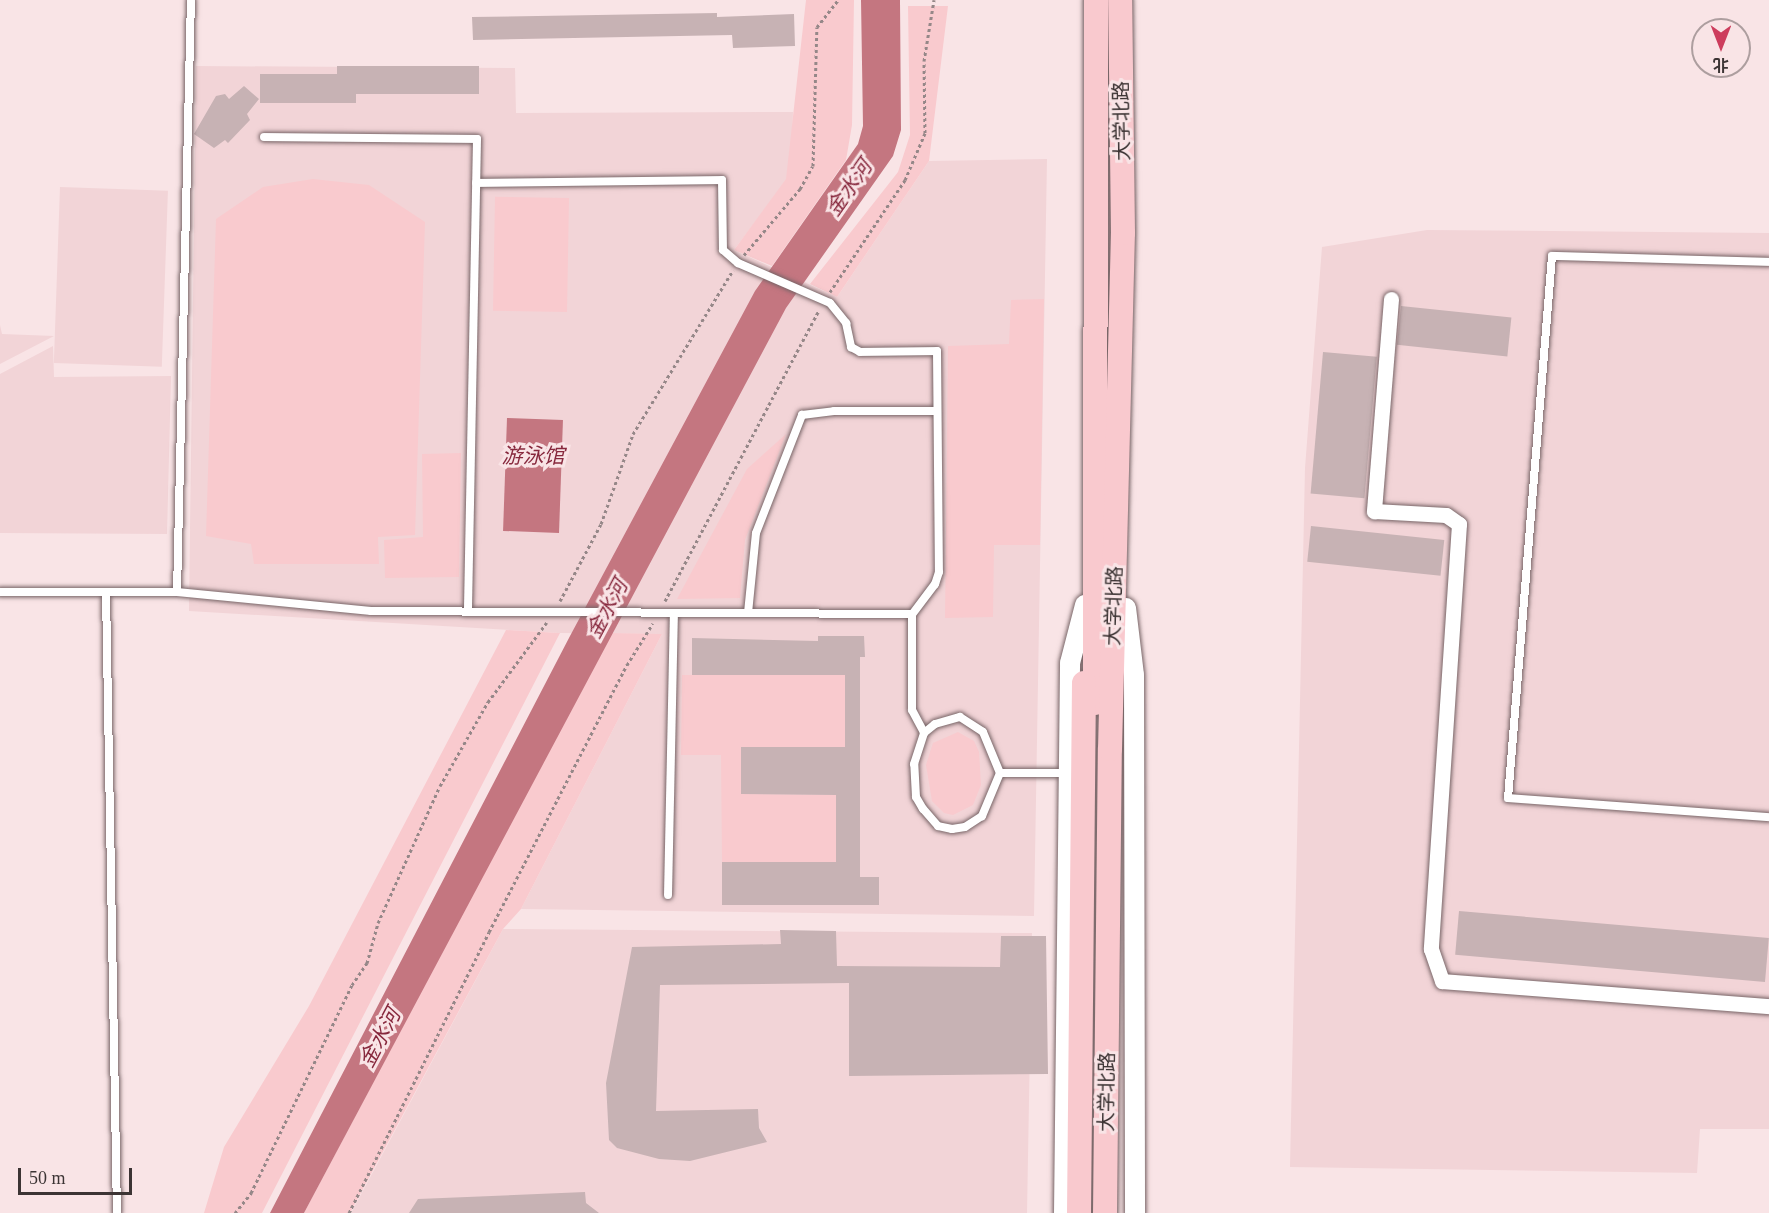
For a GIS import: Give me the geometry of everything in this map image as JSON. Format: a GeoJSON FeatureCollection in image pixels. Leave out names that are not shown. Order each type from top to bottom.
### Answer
{"type":"FeatureCollection","features":[{"type":"Feature","properties":{"kind":"main road","name":"大学北路"},"geometry":{"type":"LineString","coordinates":[[1096,0],[1099,233],[1094,479],[1102,750],[1106,1213]]}},
{"type":"Feature","properties":{"kind":"main road","name":"大学北路"},"geometry":{"type":"LineString","coordinates":[[1090,1213],[1102,750],[1118,482],[1123,233],[1120,0]]}},
{"type":"Feature","properties":{"kind":"main road"},"geometry":{"type":"LineString","coordinates":[[1079,1213],[1079,980],[1085,605],[1094,479]]}},
{"type":"Feature","properties":{"kind":"main road"},"geometry":{"type":"LineString","coordinates":[[1118,482],[1126,608],[1119,1213]]}},
{"type":"Feature","properties":{"kind":"street"},"geometry":{"type":"LineString","coordinates":[[1391,299],[1374,511],[1446,515],[1459,524],[1431,949],[1442,981],[1769,1006]]}},
{"type":"Feature","properties":{"kind":"street"},"geometry":{"type":"LineString","coordinates":[[1064,1213],[1070,663],[1085,605]]}},
{"type":"Feature","properties":{"kind":"street"},"geometry":{"type":"LineString","coordinates":[[1126,608],[1134,675],[1135,1213]]}},
{"type":"Feature","properties":{"kind":"lane"},"geometry":{"type":"LineString","coordinates":[[177,592],[191,0]]}},
{"type":"Feature","properties":{"kind":"lane"},"geometry":{"type":"LineString","coordinates":[[264,137],[477,139],[468,612]]}},
{"type":"Feature","properties":{"kind":"lane"},"geometry":{"type":"LineString","coordinates":[[476,183],[722,180],[723,250],[738,263],[825,300],[841,313],[851,347],[860,352],[937,351],[939,572],[935,585],[912,614],[912,710],[924,733]]}},
{"type":"Feature","properties":{"kind":"lane"},"geometry":{"type":"LineString","coordinates":[[1769,262],[1552,256],[1508,798],[1769,817]]}},
{"type":"Feature","properties":{"kind":"lane"},"geometry":{"type":"LineString","coordinates":[[748,613],[756,533],[802,415],[834,411],[937,411]]}},
{"type":"Feature","properties":{"kind":"lane"},"geometry":{"type":"LineString","coordinates":[[0,592],[177,592],[371,611],[912,614]]}},
{"type":"Feature","properties":{"kind":"lane"},"geometry":{"type":"LineString","coordinates":[[106,592],[117,1213]]}},
{"type":"Feature","properties":{"kind":"lane"},"geometry":{"type":"LineString","coordinates":[[668,896],[674,613]]}},
{"type":"Feature","properties":{"kind":"lane"},"geometry":{"type":"LineString","coordinates":[[960,717],[972,722],[983,732],[1000,773],[982,816],[965,827],[938,826],[916,797],[914,764],[924,733],[946,719],[960,717]]}},
{"type":"Feature","properties":{"kind":"lane"},"geometry":{"type":"LineString","coordinates":[[1000,773],[1069,773]]}},
{"type":"Feature","properties":{"kind":"shaded area"},"geometry":{"type":"Polygon","coordinates":[[[806,0],[854,0],[852,125],[846,160],[772,266],[734,250],[786,179],[806,0]]]}},
{"type":"Feature","properties":{"kind":"shaded area"},"geometry":{"type":"Polygon","coordinates":[[[908,6],[948,6],[929,161],[837,297],[810,284],[898,172],[910,135],[908,6]]]}},
{"type":"Feature","properties":{"kind":"shaded area"},"geometry":{"type":"Polygon","coordinates":[[[196,66],[515,68],[516,113],[793,112],[791,174],[734,250],[837,297],[929,161],[1047,159],[1034,916],[521,909],[662,634],[560,633],[189,611],[196,66]]]}},
{"type":"Feature","properties":{"kind":"shaded area"},"geometry":{"type":"Polygon","coordinates":[[[313,179],[369,185],[425,222],[415,535],[378,537],[379,564],[254,564],[251,544],[206,536],[216,219],[263,187],[313,179]]]}},
{"type":"Feature","properties":{"kind":"shaded area"},"geometry":{"type":"Polygon","coordinates":[[[60,187],[168,191],[162,367],[54,363],[60,187]]]}},
{"type":"Feature","properties":{"kind":"shaded area"},"geometry":{"type":"Polygon","coordinates":[[[495,197],[569,198],[567,312],[493,311],[495,197]]]}},
{"type":"Feature","properties":{"kind":"shaded area"},"geometry":{"type":"Polygon","coordinates":[[[1427,230],[1769,233],[1769,1129],[1700,1129],[1697,1173],[1290,1167],[1305,468],[1322,247],[1427,230]]]}},
{"type":"Feature","properties":{"kind":"shaded area"},"geometry":{"type":"Polygon","coordinates":[[[1044,299],[1040,545],[994,545],[993,617],[945,618],[948,346],[1009,344],[1011,300],[1044,299]]]}},
{"type":"Feature","properties":{"kind":"shaded area"},"geometry":{"type":"Polygon","coordinates":[[[0,325],[2,334],[54,336],[0,364],[0,325]]]}},
{"type":"Feature","properties":{"kind":"shaded area"},"geometry":{"type":"Polygon","coordinates":[[[53,346],[54,377],[171,376],[167,534],[0,533],[0,374],[53,346]]]}},
{"type":"Feature","properties":{"kind":"shaded area"},"geometry":{"type":"Polygon","coordinates":[[[786,434],[745,540],[740,598],[677,599],[747,469],[786,434]]]}},
{"type":"Feature","properties":{"kind":"shaded area"},"geometry":{"type":"Polygon","coordinates":[[[461,453],[459,577],[385,578],[384,540],[423,537],[422,454],[461,453]]]}},
{"type":"Feature","properties":{"kind":"shaded area"},"geometry":{"type":"Polygon","coordinates":[[[506,630],[560,633],[262,1213],[204,1213],[224,1147],[309,1006],[506,630]]]}},
{"type":"Feature","properties":{"kind":"shaded area"},"geometry":{"type":"Polygon","coordinates":[[[611,633],[662,634],[521,909],[503,929],[350,1213],[304,1213],[611,633]]]}},
{"type":"Feature","properties":{"kind":"shaded area"},"geometry":{"type":"Polygon","coordinates":[[[682,675],[845,675],[845,747],[741,747],[742,794],[836,795],[836,862],[722,862],[721,755],[681,755],[682,675]]]}},
{"type":"Feature","properties":{"kind":"shaded area"},"geometry":{"type":"Polygon","coordinates":[[[958,732],[974,741],[979,752],[981,785],[973,805],[953,815],[944,813],[932,801],[926,765],[933,743],[958,732]]]}},
{"type":"Feature","properties":{"kind":"shaded area"},"geometry":{"type":"Polygon","coordinates":[[[503,929],[1032,933],[1027,1213],[351,1213],[503,929]]]}},
{"type":"Feature","properties":{"kind":"water","name":"金水河"},"geometry":{"type":"Polygon","coordinates":[[[861,0],[900,0],[901,130],[893,156],[786,308],[304,1213],[270,1213],[570,636],[755,291],[858,144],[863,126],[861,0]]]}},
{"type":"Feature","properties":{"kind":"water","name":"游泳馆"},"geometry":{"type":"Polygon","coordinates":[[[507,418],[563,420],[559,533],[503,531],[507,418]]]}},
{"type":"Feature","properties":{"kind":"building"},"geometry":{"type":"Polygon","coordinates":[[[717,13],[717,17],[794,14],[795,46],[733,48],[732,35],[473,40],[472,17],[717,13]]]}},
{"type":"Feature","properties":{"kind":"building"},"geometry":{"type":"Polygon","coordinates":[[[337,66],[479,66],[479,94],[356,94],[356,103],[260,103],[260,74],[337,74],[337,66]]]}},
{"type":"Feature","properties":{"kind":"building"},"geometry":{"type":"Polygon","coordinates":[[[244,86],[259,99],[247,114],[250,120],[228,143],[225,140],[214,148],[194,134],[216,96],[225,94],[229,99],[244,86]]]}},
{"type":"Feature","properties":{"kind":"building"},"geometry":{"type":"Polygon","coordinates":[[[1401,306],[1511,318],[1507,356],[1397,345],[1401,306]]]}},
{"type":"Feature","properties":{"kind":"building"},"geometry":{"type":"Polygon","coordinates":[[[1323,352],[1377,357],[1364,498],[1311,493],[1323,352]]]}},
{"type":"Feature","properties":{"kind":"building"},"geometry":{"type":"Polygon","coordinates":[[[1311,526],[1444,540],[1441,576],[1307,562],[1311,526]]]}},
{"type":"Feature","properties":{"kind":"building"},"geometry":{"type":"Polygon","coordinates":[[[818,636],[864,636],[865,657],[860,657],[860,877],[879,877],[879,905],[722,905],[722,862],[836,862],[836,795],[741,794],[741,747],[845,747],[845,675],[692,675],[692,638],[818,641],[818,636]]]}},
{"type":"Feature","properties":{"kind":"building"},"geometry":{"type":"Polygon","coordinates":[[[1459,911],[1769,938],[1765,982],[1455,955],[1459,911]]]}},
{"type":"Feature","properties":{"kind":"building"},"geometry":{"type":"Polygon","coordinates":[[[780,930],[836,931],[837,966],[1000,967],[1001,936],[1046,936],[1048,1074],[849,1076],[849,983],[660,985],[656,1111],[758,1109],[759,1128],[767,1142],[690,1161],[659,1159],[617,1148],[609,1140],[606,1083],[632,947],[781,944],[780,930]]]}},
{"type":"Feature","properties":{"kind":"building"},"geometry":{"type":"Polygon","coordinates":[[[585,1192],[586,1203],[599,1213],[409,1213],[418,1199],[585,1192]]]}}]}
